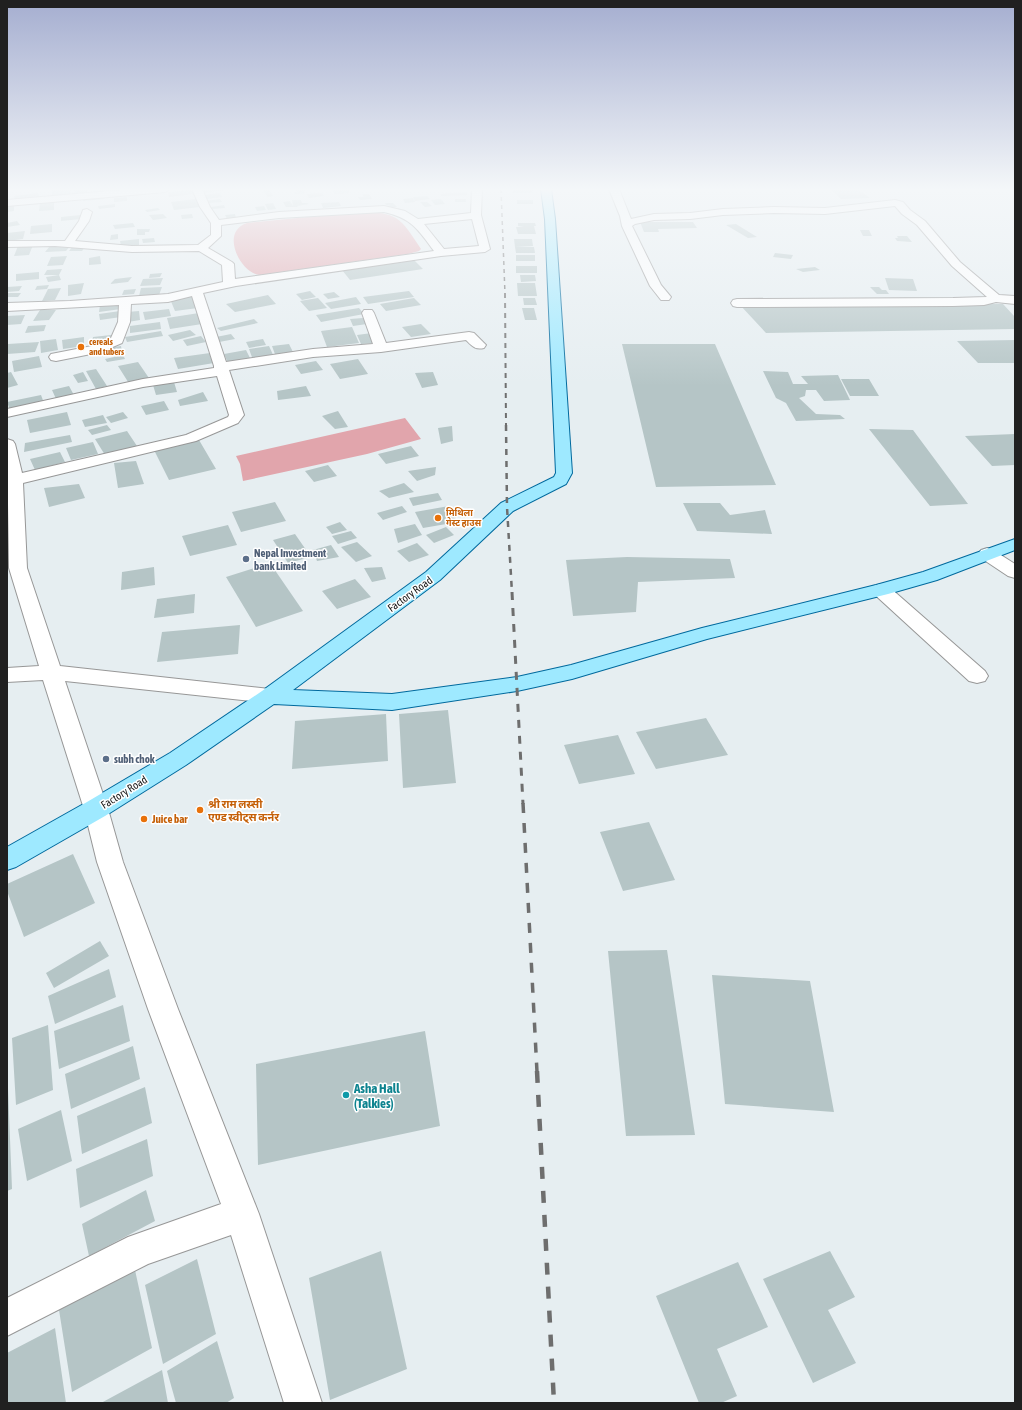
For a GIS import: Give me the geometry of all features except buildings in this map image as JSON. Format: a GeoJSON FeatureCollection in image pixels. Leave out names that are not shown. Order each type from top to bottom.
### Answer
{"type":"FeatureCollection","features":[{"type":"Feature","properties":{"kind":"main road","name":"Factory Road"},"geometry":{"type":"LineString","coordinates":[[7,860],[96,810],[178,759],[270,696],[433,576],[507,507],[560,480],[564,473],[552,255]]}},
{"type":"Feature","properties":{"kind":"main road"},"geometry":{"type":"LineString","coordinates":[[270,696],[392,702],[517,684],[572,672],[702,634],[880,590],[930,576],[1015,544]]}},
{"type":"Feature","properties":{"kind":"street"},"geometry":{"type":"LineString","coordinates":[[212,255],[228,264],[229,284]]}},
{"type":"Feature","properties":{"kind":"street"},"geometry":{"type":"LineString","coordinates":[[7,307],[70,305],[168,298],[229,284],[429,255]]}},
{"type":"Feature","properties":{"kind":"street"},"geometry":{"type":"LineString","coordinates":[[641,255],[656,286],[665,297]]}},
{"type":"Feature","properties":{"kind":"street"},"geometry":{"type":"LineString","coordinates":[[948,255],[956,264],[996,298]]}},
{"type":"Feature","properties":{"kind":"street"},"geometry":{"type":"LineString","coordinates":[[15,480],[191,438],[234,420],[237,415],[196,291]]}},
{"type":"Feature","properties":{"kind":"street"},"geometry":{"type":"LineString","coordinates":[[737,304],[984,301],[996,298],[1015,300]]}},
{"type":"Feature","properties":{"kind":"street"},"geometry":{"type":"LineString","coordinates":[[56,357],[96,349],[117,340],[124,322],[125,301]]}},
{"type":"Feature","properties":{"kind":"street"},"geometry":{"type":"LineString","coordinates":[[368,313],[381,348]]}},
{"type":"Feature","properties":{"kind":"street"},"geometry":{"type":"LineString","coordinates":[[7,413],[143,383],[313,353],[381,348],[469,336],[479,345]]}},
{"type":"Feature","properties":{"kind":"street"},"geometry":{"type":"LineString","coordinates":[[7,444],[15,480],[13,569],[51,672],[96,810],[110,862],[163,1009],[242,1214],[303,1403]]}},
{"type":"Feature","properties":{"kind":"street"},"geometry":{"type":"LineString","coordinates":[[987,554],[1015,572]]}},
{"type":"Feature","properties":{"kind":"street"},"geometry":{"type":"LineString","coordinates":[[880,590],[978,676]]}},
{"type":"Feature","properties":{"kind":"street"},"geometry":{"type":"LineString","coordinates":[[7,675],[51,672],[270,696]]}},
{"type":"Feature","properties":{"kind":"street"},"geometry":{"type":"LineString","coordinates":[[7,1318],[140,1249],[242,1214]]}},
{"type":"Feature","properties":{"kind":"shaded area"},"geometry":{"type":"Polygon","coordinates":[[[237,255],[402,255],[260,275],[253,273],[246,268],[237,255]]]}},
{"type":"Feature","properties":{"kind":"shaded area"},"geometry":{"type":"Polygon","coordinates":[[[405,418],[421,439],[367,454],[243,481],[240,464],[236,456],[405,418]]]}},
{"type":"Feature","properties":{"kind":"railway"},"geometry":{"type":"LineString","coordinates":[[504,255],[505,294]]}},
{"type":"Feature","properties":{"kind":"railway"},"geometry":{"type":"LineString","coordinates":[[505,293],[506,426]]}},
{"type":"Feature","properties":{"kind":"railway"},"geometry":{"type":"LineString","coordinates":[[506,425],[507,507],[512,593]]}},
{"type":"Feature","properties":{"kind":"railway"},"geometry":{"type":"LineString","coordinates":[[512,592],[523,804]]}},
{"type":"Feature","properties":{"kind":"railway"},"geometry":{"type":"LineString","coordinates":[[523,803],[537,1072]]}},
{"type":"Feature","properties":{"kind":"railway"},"geometry":{"type":"LineString","coordinates":[[537,1071],[554,1403]]}},
{"type":"Feature","properties":{"kind":"place","name":"cereals and tubers"},"geometry":{"type":"Point","coordinates":[81,347]}},
{"type":"Feature","properties":{"kind":"place","name":"मिथिला गेस्ट हाउस"},"geometry":{"type":"Point","coordinates":[438,518]}},
{"type":"Feature","properties":{"kind":"place","name":"Nepal Investment bank Limited"},"geometry":{"type":"Point","coordinates":[246,559]}},
{"type":"Feature","properties":{"kind":"place","name":"subh chok"},"geometry":{"type":"Point","coordinates":[106,759]}},
{"type":"Feature","properties":{"kind":"place","name":"श्री राम लस्सी एण्ड स्वीट्स कर्नर"},"geometry":{"type":"Point","coordinates":[200,810]}},
{"type":"Feature","properties":{"kind":"place","name":"Juice bar"},"geometry":{"type":"Point","coordinates":[144,819]}},
{"type":"Feature","properties":{"kind":"place","name":"Asha Hall (Talkies)"},"geometry":{"type":"Point","coordinates":[346,1095]}}]}
